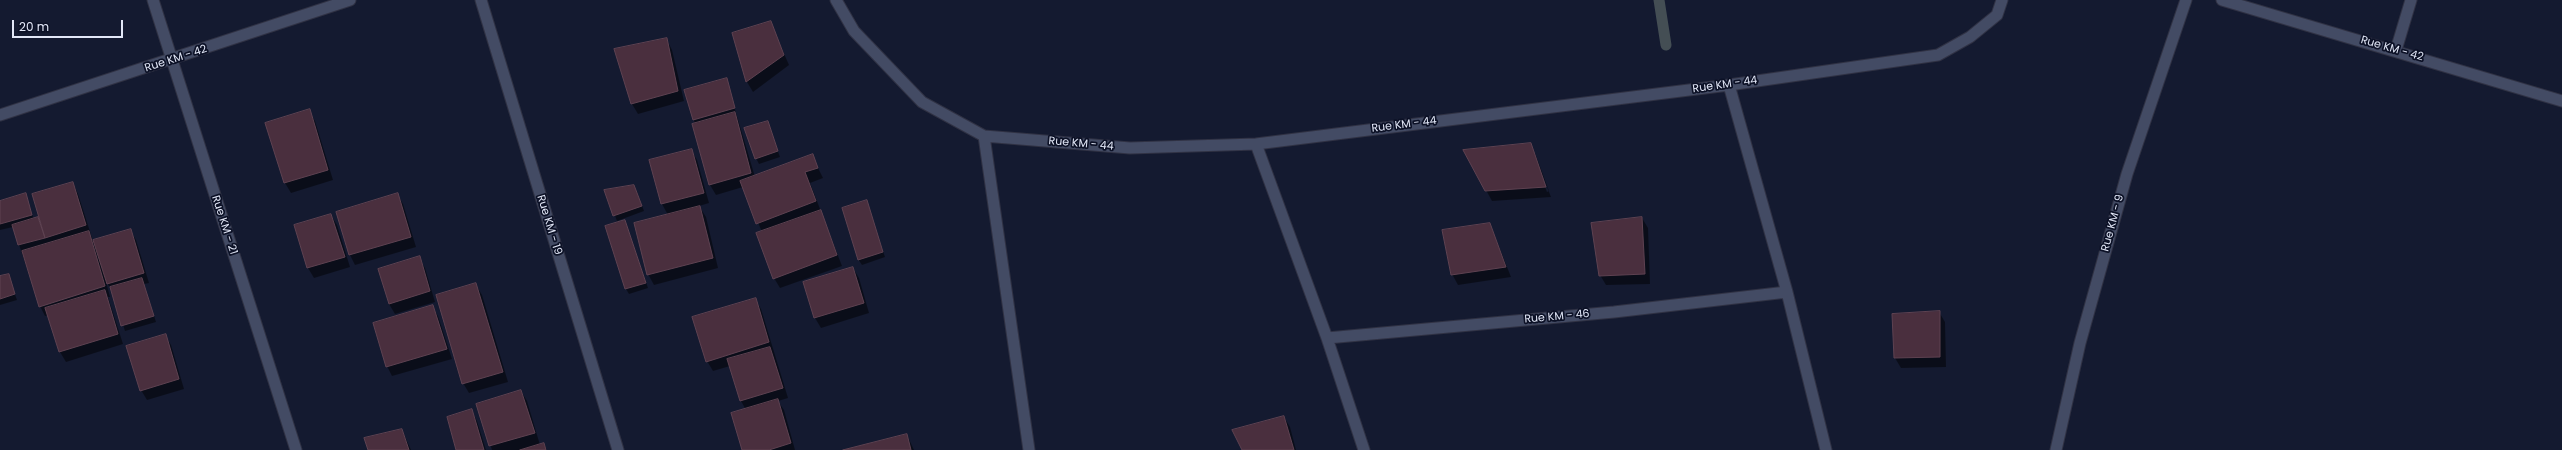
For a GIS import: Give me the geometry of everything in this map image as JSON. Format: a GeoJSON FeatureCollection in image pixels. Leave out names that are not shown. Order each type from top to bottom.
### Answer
{"type":"FeatureCollection","features":[{"type":"Feature","properties":{"kind":"street","name":"Rue KM - 21"},"geometry":{"type":"LineString","coordinates":[[153,0],[171,61],[296,450]]}},
{"type":"Feature","properties":{"kind":"street","name":"Rue KM - 42"},"geometry":{"type":"LineString","coordinates":[[0,115],[171,61],[350,0]]}},
{"type":"Feature","properties":{"kind":"street","name":"Rue KM - 19"},"geometry":{"type":"LineString","coordinates":[[481,0],[618,450]]}},
{"type":"Feature","properties":{"kind":"street","name":"Rue KM - 44"},"geometry":{"type":"LineString","coordinates":[[836,0],[854,31],[922,102],[984,136],[1130,148],[1256,144],[1729,85],[1938,55],[1970,37],[1997,15],[2002,0]]}},
{"type":"Feature","properties":{"kind":"street","name":"Rue KM - 9"},"geometry":{"type":"LineString","coordinates":[[2056,450],[2080,343],[2127,174],[2186,0]]}},
{"type":"Feature","properties":{"kind":"street","name":"Rue KM - 42"},"geometry":{"type":"LineString","coordinates":[[2222,0],[2396,50],[2562,101]]}},
{"type":"Feature","properties":{"kind":"street"},"geometry":{"type":"LineString","coordinates":[[2396,50],[2412,0]]}},
{"type":"Feature","properties":{"kind":"street"},"geometry":{"type":"LineString","coordinates":[[1729,85],[1787,292],[1826,450]]}},
{"type":"Feature","properties":{"kind":"street"},"geometry":{"type":"LineString","coordinates":[[984,136],[1029,450]]}},
{"type":"Feature","properties":{"kind":"street"},"geometry":{"type":"LineString","coordinates":[[1256,144],[1327,338],[1364,450]]}},
{"type":"Feature","properties":{"kind":"street","name":"Rue KM - 46"},"geometry":{"type":"LineString","coordinates":[[1327,338],[1614,312],[1787,292]]}},
{"type":"Feature","properties":{"kind":"building"},"geometry":{"type":"Polygon","coordinates":[[[771,21],[784,55],[746,82],[732,33],[771,21]]]}},
{"type":"Feature","properties":{"kind":"building"},"geometry":{"type":"Polygon","coordinates":[[[667,38],[678,91],[631,104],[614,49],[667,38]]]}},
{"type":"Feature","properties":{"kind":"building"},"geometry":{"type":"Polygon","coordinates":[[[727,78],[735,108],[693,120],[684,90],[727,78]]]}},
{"type":"Feature","properties":{"kind":"building"},"geometry":{"type":"Polygon","coordinates":[[[310,109],[328,170],[284,183],[265,123],[310,109]]]}},
{"type":"Feature","properties":{"kind":"building"},"geometry":{"type":"Polygon","coordinates":[[[735,112],[751,173],[709,185],[692,124],[735,112]]]}},
{"type":"Feature","properties":{"kind":"building"},"geometry":{"type":"Polygon","coordinates":[[[768,121],[778,151],[755,159],[744,128],[768,121]]]}},
{"type":"Feature","properties":{"kind":"building"},"geometry":{"type":"Polygon","coordinates":[[[1531,143],[1546,187],[1485,191],[1463,150],[1531,143]]]}},
{"type":"Feature","properties":{"kind":"building"},"geometry":{"type":"Polygon","coordinates":[[[692,149],[704,193],[661,204],[649,160],[692,149]]]}},
{"type":"Feature","properties":{"kind":"building"},"geometry":{"type":"Polygon","coordinates":[[[813,154],[818,168],[805,172],[816,201],[756,224],[740,181],[813,154]]]}},
{"type":"Feature","properties":{"kind":"building"},"geometry":{"type":"Polygon","coordinates":[[[73,182],[86,225],[45,238],[32,194],[73,182]]]}},
{"type":"Feature","properties":{"kind":"building"},"geometry":{"type":"Polygon","coordinates":[[[634,185],[642,206],[613,216],[604,190],[634,185]]]}},
{"type":"Feature","properties":{"kind":"building"},"geometry":{"type":"Polygon","coordinates":[[[26,193],[32,215],[0,224],[0,201],[26,193]]]}},
{"type":"Feature","properties":{"kind":"building"},"geometry":{"type":"Polygon","coordinates":[[[398,193],[411,237],[349,255],[336,212],[398,193]]]}},
{"type":"Feature","properties":{"kind":"building"},"geometry":{"type":"Polygon","coordinates":[[[867,200],[883,252],[858,260],[842,208],[867,200]]]}},
{"type":"Feature","properties":{"kind":"building"},"geometry":{"type":"Polygon","coordinates":[[[700,206],[713,258],[647,275],[634,223],[700,206]]]}},
{"type":"Feature","properties":{"kind":"building"},"geometry":{"type":"Polygon","coordinates":[[[821,210],[837,255],[773,279],[756,233],[821,210]]]}},
{"type":"Feature","properties":{"kind":"building"},"geometry":{"type":"Polygon","coordinates":[[[331,214],[345,257],[307,268],[294,225],[331,214]]]}},
{"type":"Feature","properties":{"kind":"building"},"geometry":{"type":"Polygon","coordinates":[[[38,217],[45,238],[18,245],[12,225],[38,217]]]}},
{"type":"Feature","properties":{"kind":"building"},"geometry":{"type":"Polygon","coordinates":[[[1642,217],[1645,274],[1599,276],[1591,223],[1642,217]]]}},
{"type":"Feature","properties":{"kind":"building"},"geometry":{"type":"Polygon","coordinates":[[[625,220],[646,283],[625,289],[605,226],[625,220]]]}},
{"type":"Feature","properties":{"kind":"building"},"geometry":{"type":"Polygon","coordinates":[[[1490,223],[1506,267],[1451,275],[1442,230],[1490,223]]]}},
{"type":"Feature","properties":{"kind":"building"},"geometry":{"type":"Polygon","coordinates":[[[131,229],[144,273],[107,284],[93,240],[131,229]]]}},
{"type":"Feature","properties":{"kind":"building"},"geometry":{"type":"Polygon","coordinates":[[[89,231],[105,286],[39,307],[22,251],[89,231]]]}},
{"type":"Feature","properties":{"kind":"building"},"geometry":{"type":"Polygon","coordinates":[[[420,256],[430,291],[389,304],[378,269],[420,256]]]}},
{"type":"Feature","properties":{"kind":"building"},"geometry":{"type":"Polygon","coordinates":[[[853,267],[864,303],[814,318],[803,282],[853,267]]]}},
{"type":"Feature","properties":{"kind":"building"},"geometry":{"type":"Polygon","coordinates":[[[9,274],[15,294],[0,299],[0,276],[9,274]]]}},
{"type":"Feature","properties":{"kind":"building"},"geometry":{"type":"Polygon","coordinates":[[[142,278],[154,316],[121,326],[110,287],[142,278]]]}},
{"type":"Feature","properties":{"kind":"building"},"geometry":{"type":"Polygon","coordinates":[[[476,283],[503,372],[462,384],[436,295],[476,283]]]}},
{"type":"Feature","properties":{"kind":"building"},"geometry":{"type":"Polygon","coordinates":[[[105,290],[118,334],[59,352],[45,308],[105,290]]]}},
{"type":"Feature","properties":{"kind":"building"},"geometry":{"type":"Polygon","coordinates":[[[756,298],[769,342],[706,362],[692,317],[756,298]]]}},
{"type":"Feature","properties":{"kind":"building"},"geometry":{"type":"Polygon","coordinates":[[[433,305],[447,349],[386,367],[373,323],[433,305]]]}},
{"type":"Feature","properties":{"kind":"building"},"geometry":{"type":"Polygon","coordinates":[[[1940,311],[1940,357],[1894,358],[1892,314],[1940,311]]]}},
{"type":"Feature","properties":{"kind":"building"},"geometry":{"type":"Polygon","coordinates":[[[166,334],[179,379],[140,391],[126,346],[166,334]]]}},
{"type":"Feature","properties":{"kind":"building"},"geometry":{"type":"Polygon","coordinates":[[[770,347],[783,388],[740,401],[727,359],[770,347]]]}},
{"type":"Feature","properties":{"kind":"building"},"geometry":{"type":"Polygon","coordinates":[[[521,390],[535,433],[489,446],[476,404],[521,390]]]}},
{"type":"Feature","properties":{"kind":"building"},"geometry":{"type":"Polygon","coordinates":[[[778,399],[791,443],[769,450],[742,450],[731,413],[778,399]]]}},
{"type":"Feature","properties":{"kind":"building"},"geometry":{"type":"Polygon","coordinates":[[[472,409],[484,450],[456,450],[447,417],[472,409]]]}},
{"type":"Feature","properties":{"kind":"building"},"geometry":{"type":"Polygon","coordinates":[[[1284,416],[1294,450],[1242,450],[1232,430],[1284,416]]]}},
{"type":"Feature","properties":{"kind":"building"},"geometry":{"type":"Polygon","coordinates":[[[402,429],[409,450],[368,450],[364,438],[402,429]]]}},
{"type":"Feature","properties":{"kind":"building"},"geometry":{"type":"Polygon","coordinates":[[[907,434],[911,450],[843,450],[907,434]]]}},
{"type":"Feature","properties":{"kind":"building"},"geometry":{"type":"Polygon","coordinates":[[[544,443],[546,450],[520,450],[544,443]]]}},
{"type":"Feature","properties":{"kind":"waterway"},"geometry":{"type":"LineString","coordinates":[[1659,0],[1666,45]]}}]}
